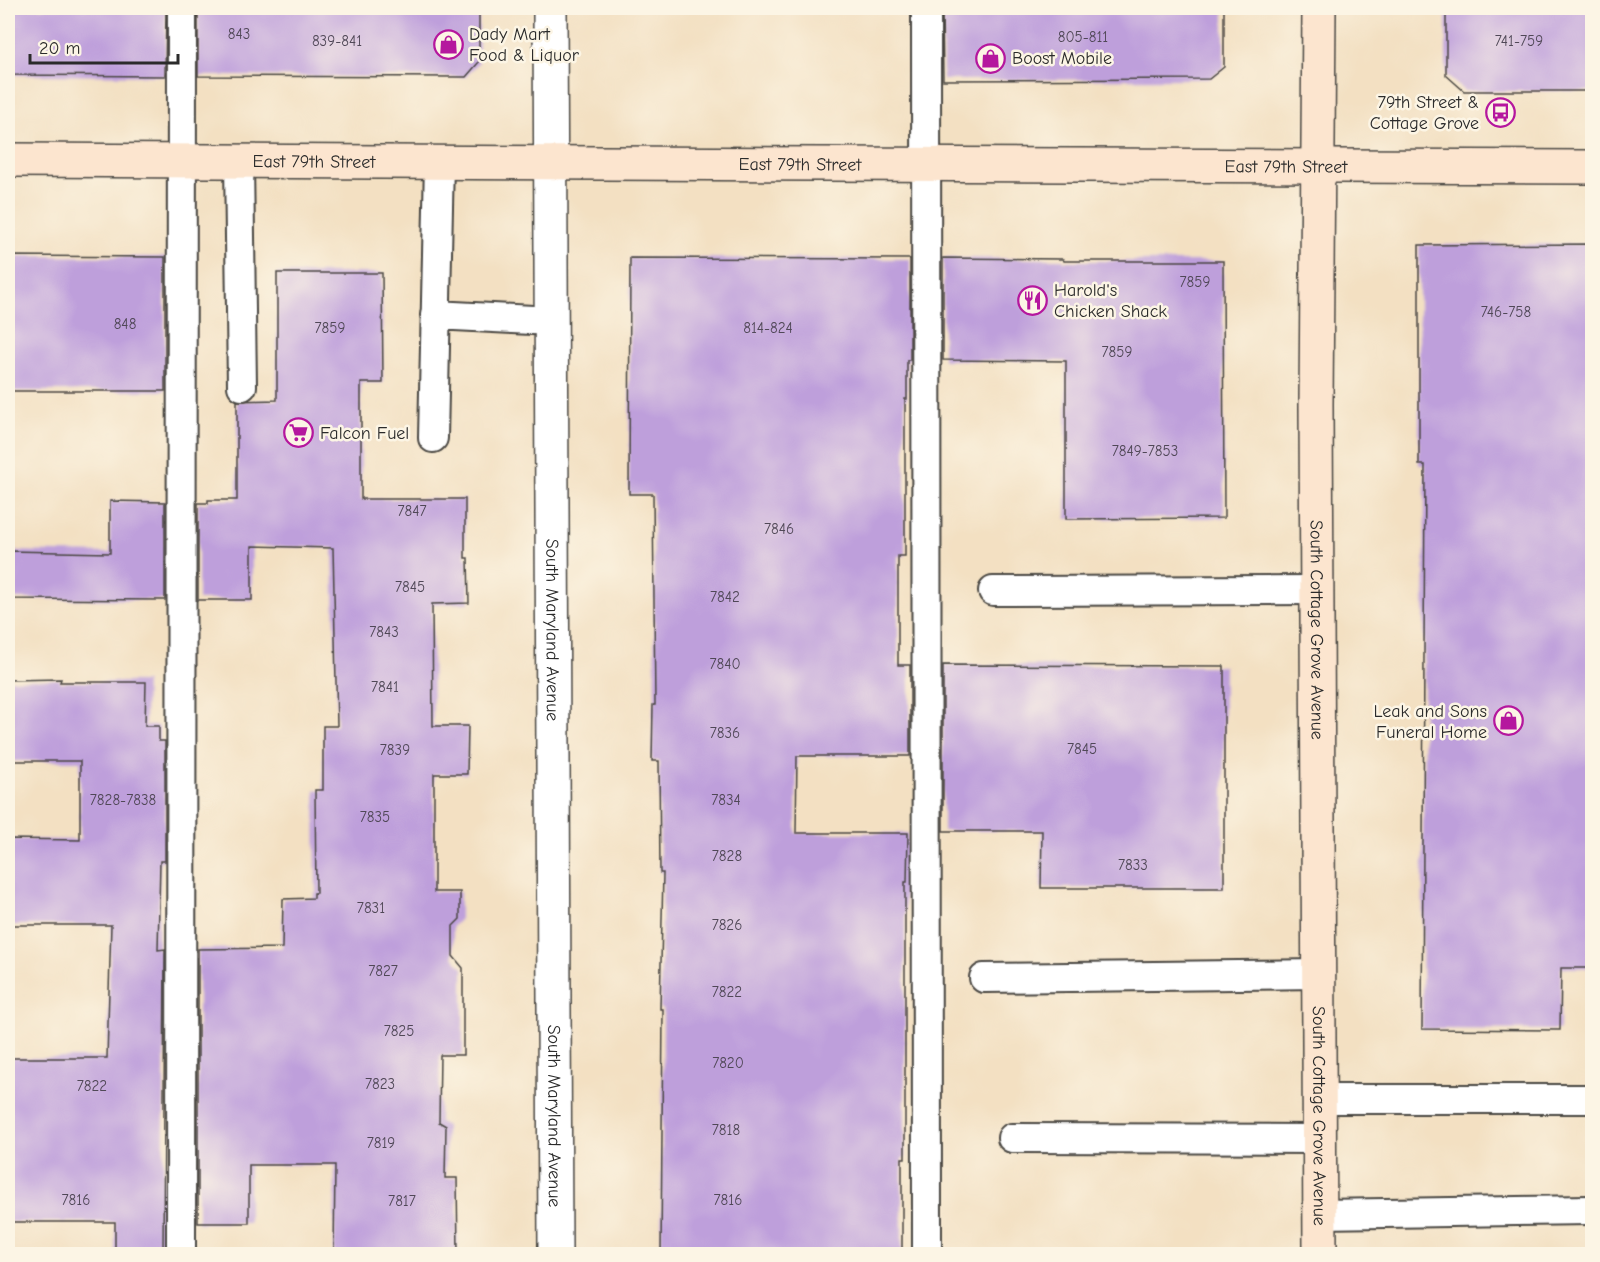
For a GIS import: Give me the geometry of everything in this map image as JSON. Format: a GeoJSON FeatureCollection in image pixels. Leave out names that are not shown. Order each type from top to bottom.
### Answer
{"type":"FeatureCollection","features":[{"type":"Feature","properties":{"kind":"main road","name":"South Cottage Grove Avenue"},"geometry":{"type":"LineString","coordinates":[[1319,8],[1317,590],[1320,1254]]}},
{"type":"Feature","properties":{"kind":"main road","name":"East 79th Street"},"geometry":{"type":"LineString","coordinates":[[8,160],[1593,167]]}},
{"type":"Feature","properties":{"kind":"street","name":"South Maryland Avenue"},"geometry":{"type":"LineString","coordinates":[[550,8],[555,1254]]}},
{"type":"Feature","properties":{"kind":"lane"},"geometry":{"type":"LineString","coordinates":[[181,1254],[182,8]]}},
{"type":"Feature","properties":{"kind":"lane"},"geometry":{"type":"LineString","coordinates":[[926,8],[927,1254]]}},
{"type":"Feature","properties":{"kind":"lane"},"geometry":{"type":"LineString","coordinates":[[239,161],[242,386]]}},
{"type":"Feature","properties":{"kind":"lane"},"geometry":{"type":"LineString","coordinates":[[433,438],[439,162]]}},
{"type":"Feature","properties":{"kind":"lane"},"geometry":{"type":"LineString","coordinates":[[435,315],[552,321]]}},
{"type":"Feature","properties":{"kind":"lane"},"geometry":{"type":"LineString","coordinates":[[993,591],[1317,590]]}},
{"type":"Feature","properties":{"kind":"lane"},"geometry":{"type":"LineString","coordinates":[[984,978],[1319,974]]}},
{"type":"Feature","properties":{"kind":"lane"},"geometry":{"type":"LineString","coordinates":[[1319,1099],[1593,1099]]}},
{"type":"Feature","properties":{"kind":"lane"},"geometry":{"type":"LineString","coordinates":[[1012,1138],[1319,1139]]}},
{"type":"Feature","properties":{"kind":"lane"},"geometry":{"type":"LineString","coordinates":[[1319,1214],[1593,1210]]}},
{"type":"Feature","properties":{"kind":"building"},"geometry":{"type":"Polygon","coordinates":[[[8,8],[166,8],[165,76],[8,75],[8,8]]]}},
{"type":"Feature","properties":{"kind":"building"},"geometry":{"type":"Polygon","coordinates":[[[198,8],[479,8],[479,62],[466,77],[198,76],[198,8]]]}},
{"type":"Feature","properties":{"kind":"building"},"geometry":{"type":"Polygon","coordinates":[[[942,8],[1224,8],[1224,67],[1209,79],[943,80],[942,8]]]}},
{"type":"Feature","properties":{"kind":"building"},"geometry":{"type":"Polygon","coordinates":[[[1446,8],[1593,8],[1593,91],[1464,91],[1446,75],[1446,8]]]}},
{"type":"Feature","properties":{"kind":"building","name":"Leak and Sons Funeral Home"},"geometry":{"type":"Polygon","coordinates":[[[1593,244],[1593,968],[1561,968],[1560,1030],[1422,1029],[1425,465],[1419,465],[1419,245],[1593,244]]]}},
{"type":"Feature","properties":{"kind":"building"},"geometry":{"type":"Polygon","coordinates":[[[8,256],[165,257],[165,391],[8,391],[8,256]]]}},
{"type":"Feature","properties":{"kind":"building"},"geometry":{"type":"Polygon","coordinates":[[[630,258],[910,259],[910,360],[907,360],[907,399],[905,399],[905,556],[898,556],[898,665],[910,665],[910,756],[797,756],[796,833],[908,833],[907,882],[905,882],[905,1158],[902,1158],[902,1254],[661,1254],[663,1009],[660,1009],[663,873],[660,873],[659,761],[652,761],[653,705],[655,705],[653,494],[629,494],[630,258]]]}},
{"type":"Feature","properties":{"kind":"building"},"geometry":{"type":"Polygon","coordinates":[[[943,258],[1223,261],[1224,518],[1066,519],[1066,361],[943,360],[943,258]]]}},
{"type":"Feature","properties":{"kind":"building"},"geometry":{"type":"Polygon","coordinates":[[[277,273],[382,273],[383,383],[361,383],[361,499],[465,499],[465,558],[468,558],[469,603],[432,604],[433,726],[468,726],[467,774],[434,774],[434,892],[460,892],[460,919],[453,926],[453,956],[463,968],[463,1055],[440,1055],[439,1122],[446,1126],[445,1178],[457,1178],[458,1254],[334,1254],[335,1165],[249,1165],[249,1223],[198,1223],[198,949],[282,948],[283,899],[314,898],[314,893],[316,893],[315,790],[323,790],[323,726],[337,726],[333,548],[252,546],[252,600],[198,600],[198,503],[208,503],[208,500],[237,500],[237,401],[277,400],[277,273]]]}},
{"type":"Feature","properties":{"kind":"building"},"geometry":{"type":"Polygon","coordinates":[[[110,501],[165,502],[165,600],[8,599],[8,551],[110,553],[110,501]]]}},
{"type":"Feature","properties":{"kind":"building"},"geometry":{"type":"Polygon","coordinates":[[[943,665],[1224,666],[1224,888],[1041,888],[1042,831],[943,831],[943,665]]]}},
{"type":"Feature","properties":{"kind":"building"},"geometry":{"type":"Polygon","coordinates":[[[61,679],[60,682],[146,682],[145,726],[159,726],[159,741],[165,741],[165,861],[160,861],[158,950],[165,949],[163,1254],[115,1254],[115,1222],[8,1222],[8,1058],[107,1058],[111,925],[8,925],[8,839],[80,840],[80,761],[8,761],[8,680],[61,679]]]}},
{"type":"Feature","properties":{"kind":"place","name":"Dady Mart Food & Liquor"},"geometry":{"type":"Point","coordinates":[448,44]}},
{"type":"Feature","properties":{"kind":"place","name":"Boost Mobile"},"geometry":{"type":"Point","coordinates":[991,58]}},
{"type":"Feature","properties":{"kind":"place","name":"79th Street & Cottage Grove"},"geometry":{"type":"Point","coordinates":[1500,112]}},
{"type":"Feature","properties":{"kind":"place","name":"Harold's Chicken Shack"},"geometry":{"type":"Point","coordinates":[1033,300]}},
{"type":"Feature","properties":{"kind":"place","name":"Falcon Fuel"},"geometry":{"type":"Point","coordinates":[299,433]}},
{"type":"Feature","properties":{"kind":"place","name":"Leak and Sons Funeral Home"},"geometry":{"type":"Point","coordinates":[1508,721]}}]}
